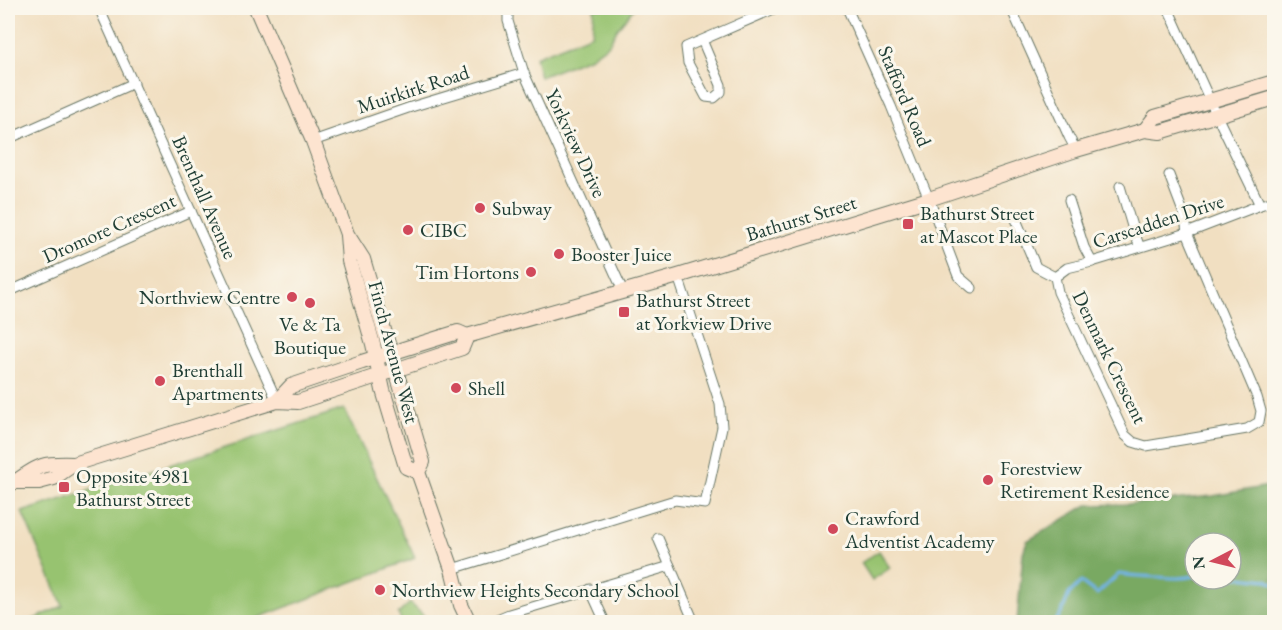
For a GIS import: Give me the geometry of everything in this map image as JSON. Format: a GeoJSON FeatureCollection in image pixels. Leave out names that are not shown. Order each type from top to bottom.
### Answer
{"type":"FeatureCollection","features":[{"type":"Feature","properties":{"kind":"main road","name":"Finch Avenue West"},"geometry":{"type":"LineString","coordinates":[[256,8],[314,141],[347,234],[363,259],[423,462],[418,472],[452,569],[461,605],[469,622]]}},
{"type":"Feature","properties":{"kind":"main road","name":"Bathurst Street"},"geometry":{"type":"LineString","coordinates":[[1145,130],[1155,117],[1275,82]]}},
{"type":"Feature","properties":{"kind":"main road","name":"Bathurst Street"},"geometry":{"type":"LineString","coordinates":[[277,401],[291,386],[458,332],[467,336],[678,276],[929,200],[1076,150],[1145,130],[1160,132],[1275,98]]}},
{"type":"Feature","properties":{"kind":"main road","name":"Finch Avenue West"},"geometry":{"type":"LineString","coordinates":[[347,234],[349,261],[406,467],[418,472]]}},
{"type":"Feature","properties":{"kind":"main road","name":"Bathurst Street"},"geometry":{"type":"LineString","coordinates":[[11,484],[39,482],[54,478],[74,464],[277,401],[298,402],[462,348],[467,336]]}},
{"type":"Feature","properties":{"kind":"street","name":"Brenthall Avenue"},"geometry":{"type":"LineString","coordinates":[[99,8],[277,401]]}},
{"type":"Feature","properties":{"kind":"street","name":"Yorkview Drive"},"geometry":{"type":"LineString","coordinates":[[508,8],[508,21],[524,73],[623,291]]}},
{"type":"Feature","properties":{"kind":"street"},"geometry":{"type":"LineString","coordinates":[[702,40],[721,85],[721,92],[714,98],[706,97],[688,63],[686,47],[702,40],[776,8]]}},
{"type":"Feature","properties":{"kind":"street","name":"Stafford Road"},"geometry":{"type":"LineString","coordinates":[[847,8],[891,106],[958,276],[972,288]]}},
{"type":"Feature","properties":{"kind":"street"},"geometry":{"type":"LineString","coordinates":[[1011,8],[1076,150]]}},
{"type":"Feature","properties":{"kind":"street"},"geometry":{"type":"LineString","coordinates":[[1168,8],[1260,205]]}},
{"type":"Feature","properties":{"kind":"street","name":"Muirkirk Road"},"geometry":{"type":"LineString","coordinates":[[314,141],[411,107],[524,73]]}},
{"type":"Feature","properties":{"kind":"street"},"geometry":{"type":"LineString","coordinates":[[8,139],[134,83]]}},
{"type":"Feature","properties":{"kind":"street"},"geometry":{"type":"LineString","coordinates":[[1169,175],[1185,217],[1187,233]]}},
{"type":"Feature","properties":{"kind":"street"},"geometry":{"type":"LineString","coordinates":[[1120,186],[1140,247]]}},
{"type":"Feature","properties":{"kind":"street"},"geometry":{"type":"LineString","coordinates":[[1069,200],[1084,248],[1092,262]]}},
{"type":"Feature","properties":{"kind":"street","name":"Carscadden Drive"},"geometry":{"type":"LineString","coordinates":[[1055,277],[1066,268],[1187,233],[1275,201]]}},
{"type":"Feature","properties":{"kind":"street","name":"Dromore Crescent"},"geometry":{"type":"LineString","coordinates":[[8,292],[192,211]]}},
{"type":"Feature","properties":{"kind":"street"},"geometry":{"type":"LineString","coordinates":[[1015,217],[1036,267],[1055,277]]}},
{"type":"Feature","properties":{"kind":"street","name":"Denmark Crescent"},"geometry":{"type":"LineString","coordinates":[[1055,277],[1058,292],[1125,435],[1133,442],[1146,446],[1247,429],[1259,422],[1261,411],[1257,397],[1187,233]]}},
{"type":"Feature","properties":{"kind":"street"},"geometry":{"type":"LineString","coordinates":[[452,569],[675,500],[705,504],[722,427],[720,404],[678,276]]}},
{"type":"Feature","properties":{"kind":"street"},"geometry":{"type":"LineString","coordinates":[[658,538],[694,622]]}},
{"type":"Feature","properties":{"kind":"street"},"geometry":{"type":"LineString","coordinates":[[490,622],[508,619],[590,589],[670,566]]}},
{"type":"Feature","properties":{"kind":"street"},"geometry":{"type":"LineString","coordinates":[[590,589],[605,622]]}},
{"type":"Feature","properties":{"kind":"green space"},"geometry":{"type":"Polygon","coordinates":[[[594,8],[634,8],[617,29],[609,44],[591,57],[540,77],[535,57],[592,34],[594,8]]]}},
{"type":"Feature","properties":{"kind":"green space"},"geometry":{"type":"Polygon","coordinates":[[[344,409],[415,558],[247,622],[28,622],[63,606],[22,512],[344,409]]]}},
{"type":"Feature","properties":{"kind":"green space"},"geometry":{"type":"Polygon","coordinates":[[[1274,485],[1274,622],[1017,622],[1023,553],[1027,541],[1087,505],[1128,504],[1213,496],[1274,485]]]}},
{"type":"Feature","properties":{"kind":"green space"},"geometry":{"type":"Polygon","coordinates":[[[879,551],[890,568],[872,580],[861,563],[879,551]]]}},
{"type":"Feature","properties":{"kind":"green space"},"geometry":{"type":"Polygon","coordinates":[[[410,603],[428,622],[402,622],[398,614],[410,603]]]}},
{"type":"Feature","properties":{"kind":"waterway"},"geometry":{"type":"LineString","coordinates":[[1055,622],[1069,594],[1081,582],[1097,594],[1119,574],[1183,578]]}},
{"type":"Feature","properties":{"kind":"waterway"},"geometry":{"type":"LineString","coordinates":[[1243,577],[1267,580],[1274,584]]}},
{"type":"Feature","properties":{"kind":"place","name":"Subway"},"geometry":{"type":"Point","coordinates":[480,208]}},
{"type":"Feature","properties":{"kind":"place","name":"Bathurst Street at Mascot Place"},"geometry":{"type":"Point","coordinates":[908,224]}},
{"type":"Feature","properties":{"kind":"place","name":"CIBC"},"geometry":{"type":"Point","coordinates":[408,230]}},
{"type":"Feature","properties":{"kind":"place","name":"Booster Juice"},"geometry":{"type":"Point","coordinates":[559,254]}},
{"type":"Feature","properties":{"kind":"place","name":"Tim Hortons"},"geometry":{"type":"Point","coordinates":[531,272]}},
{"type":"Feature","properties":{"kind":"place","name":"Northview Centre"},"geometry":{"type":"Point","coordinates":[292,297]}},
{"type":"Feature","properties":{"kind":"place","name":"Ve & Ta Boutique"},"geometry":{"type":"Point","coordinates":[310,303]}},
{"type":"Feature","properties":{"kind":"place","name":"Bathurst Street at Yorkview Drive"},"geometry":{"type":"Point","coordinates":[624,312]}},
{"type":"Feature","properties":{"kind":"place","name":"Brenthall Apartments"},"geometry":{"type":"Point","coordinates":[160,381]}},
{"type":"Feature","properties":{"kind":"place","name":"Shell"},"geometry":{"type":"Point","coordinates":[456,388]}},
{"type":"Feature","properties":{"kind":"place","name":"Forestview Retirement Residence"},"geometry":{"type":"Point","coordinates":[988,480]}},
{"type":"Feature","properties":{"kind":"place","name":"Opposite 4981 Bathurst Street"},"geometry":{"type":"Point","coordinates":[64,487]}},
{"type":"Feature","properties":{"kind":"place","name":"Crawford Adventist Academy"},"geometry":{"type":"Point","coordinates":[833,529]}},
{"type":"Feature","properties":{"kind":"place","name":"Northview Heights Secondary School"},"geometry":{"type":"Point","coordinates":[380,590]}}]}
